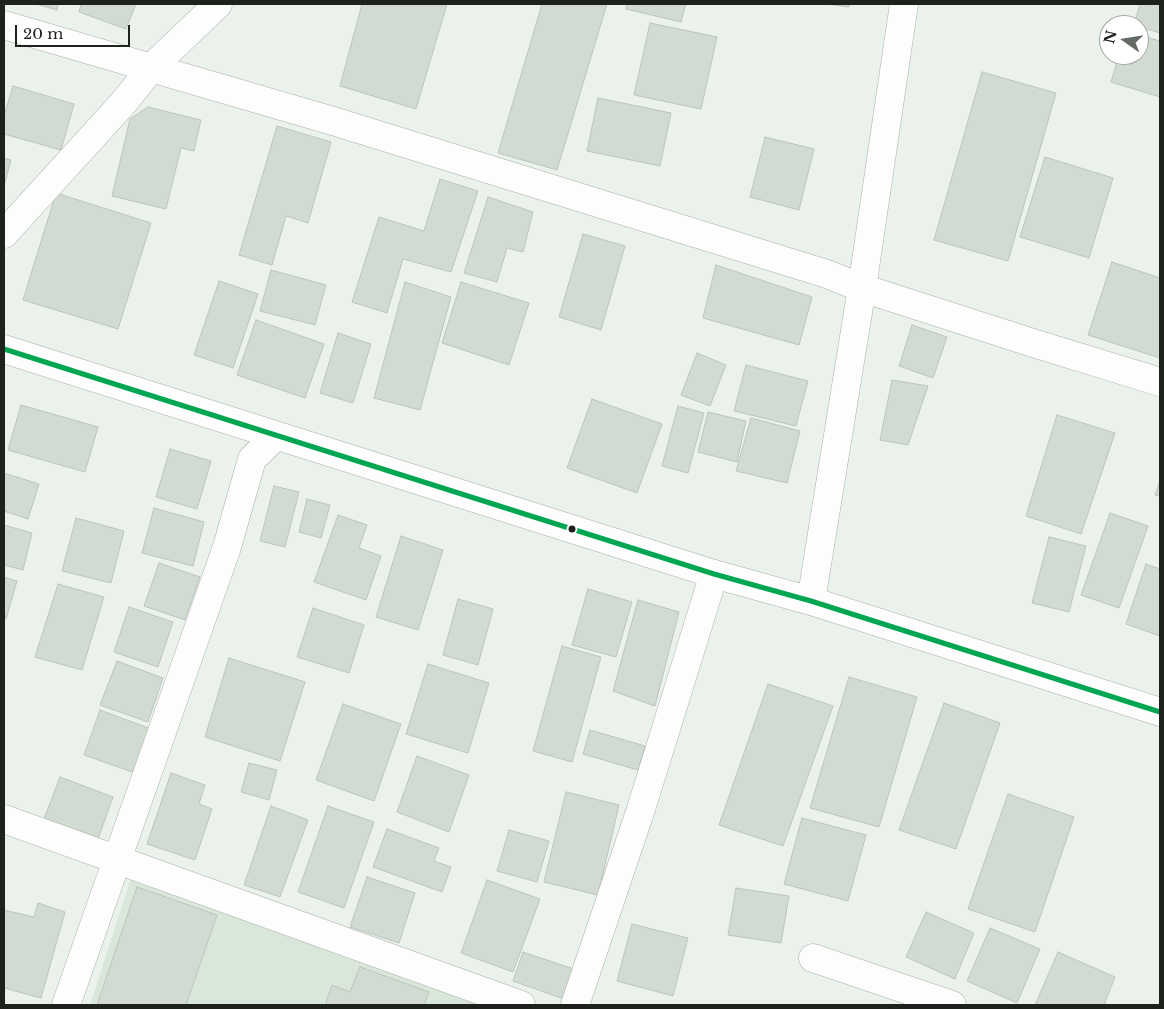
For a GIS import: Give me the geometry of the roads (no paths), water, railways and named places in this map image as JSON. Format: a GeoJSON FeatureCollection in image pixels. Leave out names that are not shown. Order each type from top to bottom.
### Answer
{"type":"FeatureCollection","features":[{"type":"Feature","properties":{"kind":"main road"},"geometry":{"type":"LineString","coordinates":[[4,234],[125,101],[152,67],[218,4]]}},
{"type":"Feature","properties":{"kind":"main road"},"geometry":{"type":"LineString","coordinates":[[811,601],[862,288],[904,4]]}},
{"type":"Feature","properties":{"kind":"main road"},"geometry":{"type":"LineString","coordinates":[[4,25],[152,67],[828,274],[862,288],[1160,382]]}},
{"type":"Feature","properties":{"kind":"main road"},"geometry":{"type":"LineString","coordinates":[[4,349],[714,574],[811,601],[1160,712]]}},
{"type":"Feature","properties":{"kind":"main road"},"geometry":{"type":"LineString","coordinates":[[66,1005],[227,547],[252,460],[276,436]]}},
{"type":"Feature","properties":{"kind":"main road"},"geometry":{"type":"LineString","coordinates":[[575,1005],[641,809],[714,574]]}},
{"type":"Feature","properties":{"kind":"main road"},"geometry":{"type":"LineString","coordinates":[[4,819],[521,1005]]}},
{"type":"Feature","properties":{"kind":"main road"},"geometry":{"type":"LineString","coordinates":[[813,958],[910,998],[952,1005]]}}]}
